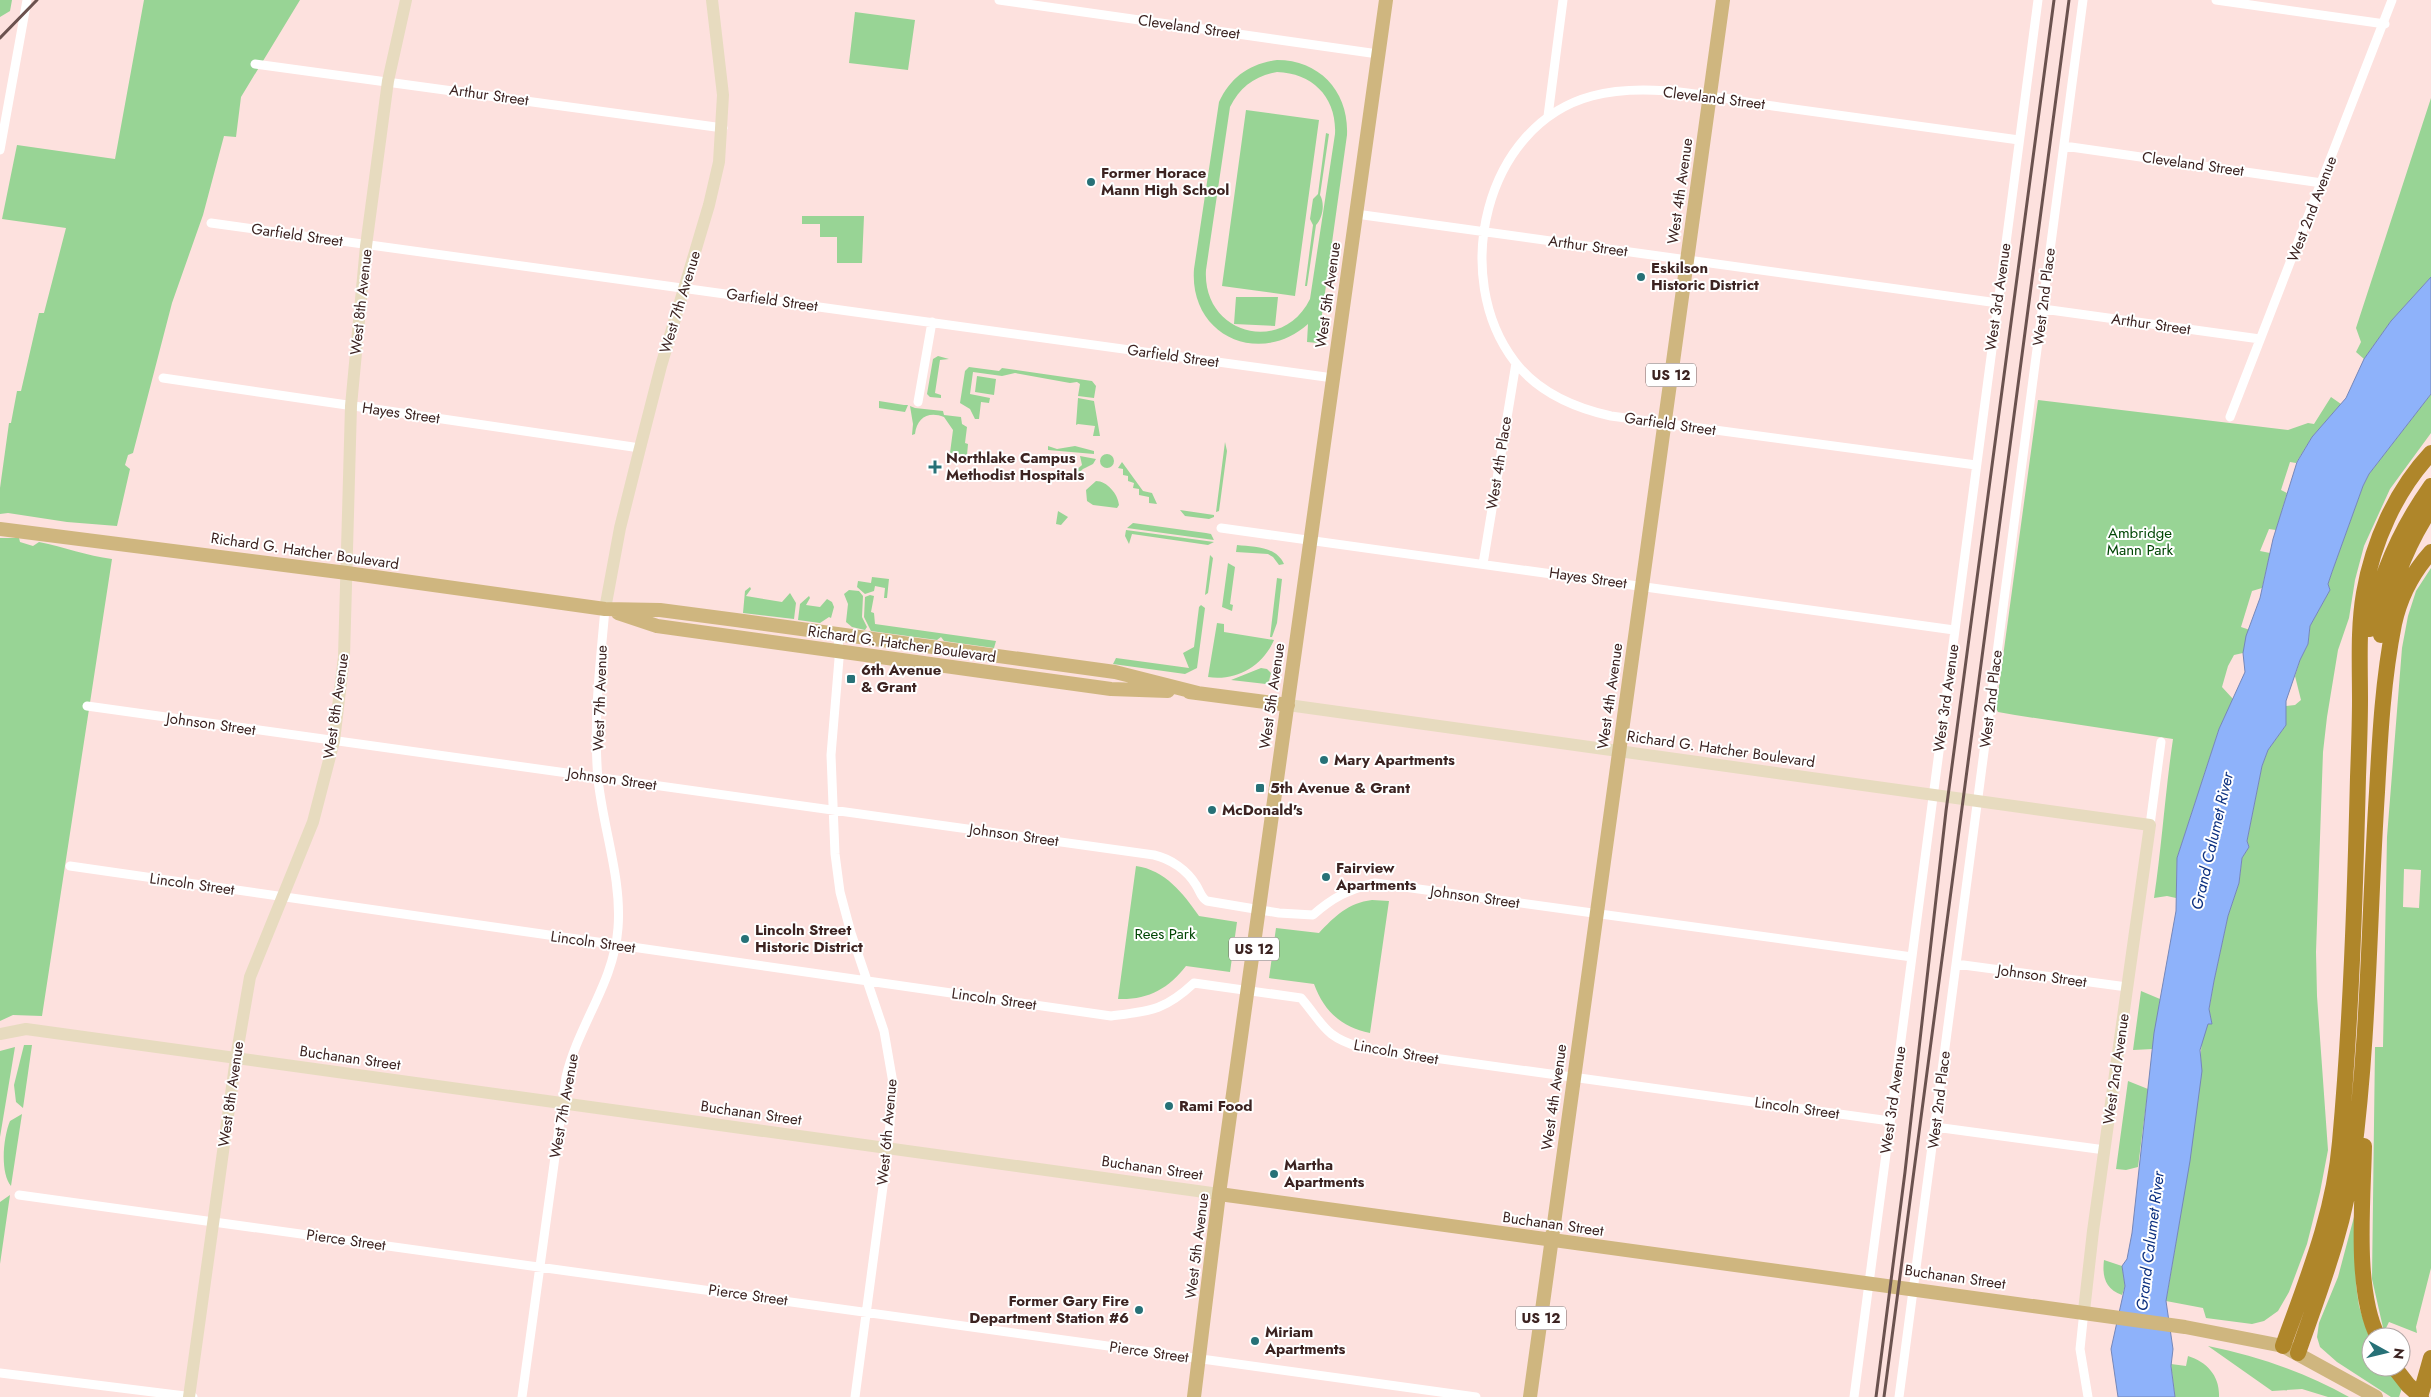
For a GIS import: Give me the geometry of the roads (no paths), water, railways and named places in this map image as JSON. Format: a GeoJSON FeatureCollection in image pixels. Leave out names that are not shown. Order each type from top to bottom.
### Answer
{"type":"FeatureCollection","features":[{"type":"Feature","properties":{"kind":"highway"},"geometry":{"type":"LineString","coordinates":[[2283,1346],[2322,1238],[2333,1195],[2340,1144],[2355,871],[2360,711],[2360,628],[2365,591],[2373,558],[2394,504],[2421,463],[2431,452]]}},
{"type":"Feature","properties":{"kind":"highway"},"geometry":{"type":"LineString","coordinates":[[2360,711],[2370,627],[2378,589],[2394,546],[2412,512],[2431,486]]}},
{"type":"Feature","properties":{"kind":"highway"},"geometry":{"type":"LineString","coordinates":[[2298,1353],[2336,1244],[2348,1199],[2364,1044],[2382,712],[2381,640],[2387,603],[2397,570],[2417,529],[2431,508]]}},
{"type":"Feature","properties":{"kind":"highway"},"geometry":{"type":"LineString","coordinates":[[2382,712],[2394,623],[2403,595],[2416,568],[2431,552]]}},
{"type":"Feature","properties":{"kind":"highway"},"geometry":{"type":"LineString","coordinates":[[2364,1044],[2363,1275],[2367,1302],[2375,1327]]}},
{"type":"Feature","properties":{"kind":"highway"},"geometry":{"type":"LineString","coordinates":[[2402,1377],[2420,1397],[2431,1358]]}},
{"type":"Feature","properties":{"kind":"main road","name":"West 5th Avenue"},"geometry":{"type":"LineString","coordinates":[[1194,1397],[1248,990],[1386,0]]}},
{"type":"Feature","properties":{"kind":"main road","name":"West 4th Avenue"},"geometry":{"type":"LineString","coordinates":[[1530,1397],[1723,0]]}},
{"type":"Feature","properties":{"kind":"main road","name":"Richard G. Hatcher Boulevard"},"geometry":{"type":"LineString","coordinates":[[0,529],[347,573],[605,609],[660,610],[838,634],[1130,675],[1198,693]]}},
{"type":"Feature","properties":{"kind":"main road","name":"Richard G. Hatcher Boulevard"},"geometry":{"type":"LineString","coordinates":[[605,609],[657,626],[1111,689],[1198,693],[1288,704]]}},
{"type":"Feature","properties":{"kind":"main road"},"geometry":{"type":"LineString","coordinates":[[1020,676],[1022,660]]}},
{"type":"Feature","properties":{"kind":"main road","name":"Buchanan Street"},"geometry":{"type":"LineString","coordinates":[[1220,1194],[2185,1326],[2283,1346],[2376,1397]]}},
{"type":"Feature","properties":{"kind":"street"},"geometry":{"type":"LineString","coordinates":[[0,150],[27,0]]}},
{"type":"Feature","properties":{"kind":"street","name":"West 8th Avenue"},"geometry":{"type":"LineString","coordinates":[[189,1397],[236,1058],[250,977],[313,822],[334,741],[344,657],[351,406],[366,246],[388,81],[406,0]]}},
{"type":"Feature","properties":{"kind":"street","name":"West 7th Avenue"},"geometry":{"type":"LineString","coordinates":[[522,1397],[562,1104],[573,1052],[608,977],[616,945],[619,908],[598,777],[597,703],[605,609],[620,528],[640,448],[715,183],[723,128],[723,95],[712,0]]}},
{"type":"Feature","properties":{"kind":"street","name":"Cleveland Street"},"geometry":{"type":"LineString","coordinates":[[999,0],[1378,54]]}},
{"type":"Feature","properties":{"kind":"street"},"geometry":{"type":"LineString","coordinates":[[1548,116],[1563,0]]}},
{"type":"Feature","properties":{"kind":"street","name":"West 3rd Avenue"},"geometry":{"type":"LineString","coordinates":[[1854,1397],[2038,0]]}},
{"type":"Feature","properties":{"kind":"street","name":"West 2nd Place"},"geometry":{"type":"LineString","coordinates":[[1899,1397],[2083,0]]}},
{"type":"Feature","properties":{"kind":"street"},"geometry":{"type":"LineString","coordinates":[[2216,0],[2385,24]]}},
{"type":"Feature","properties":{"kind":"street","name":"West 2nd Avenue"},"geometry":{"type":"LineString","coordinates":[[2230,417],[2385,24],[2392,0]]}},
{"type":"Feature","properties":{"kind":"street","name":"Arthur Street"},"geometry":{"type":"LineString","coordinates":[[255,64],[723,128]]}},
{"type":"Feature","properties":{"kind":"street","name":"Cleveland Street"},"geometry":{"type":"LineString","coordinates":[[1485,232],[1492,195],[1508,159],[1530,132],[1548,116],[1590,96],[1620,90],[1654,90],[2019,140]]}},
{"type":"Feature","properties":{"kind":"street","name":"Cleveland Street"},"geometry":{"type":"LineString","coordinates":[[2064,146],[2322,182]]}},
{"type":"Feature","properties":{"kind":"street","name":"Arthur Street"},"geometry":{"type":"LineString","coordinates":[[1356,214],[1998,303]]}},
{"type":"Feature","properties":{"kind":"street","name":"Garfield Street"},"geometry":{"type":"LineString","coordinates":[[211,223],[366,246],[1333,378]]}},
{"type":"Feature","properties":{"kind":"street","name":"Garfield Street"},"geometry":{"type":"LineString","coordinates":[[1485,232],[1483,266],[1486,300],[1496,330],[1516,363],[1537,384],[1568,403],[1611,416],[1976,465]]}},
{"type":"Feature","properties":{"kind":"street","name":"Arthur Street"},"geometry":{"type":"LineString","coordinates":[[2043,309],[2260,340]]}},
{"type":"Feature","properties":{"kind":"street"},"geometry":{"type":"LineString","coordinates":[[918,402],[932,322]]}},
{"type":"Feature","properties":{"kind":"street","name":"West 4th Place"},"geometry":{"type":"LineString","coordinates":[[1483,564],[1516,363]]}},
{"type":"Feature","properties":{"kind":"street","name":"Hayes Street"},"geometry":{"type":"LineString","coordinates":[[163,378],[640,448]]}},
{"type":"Feature","properties":{"kind":"street","name":"Hayes Street"},"geometry":{"type":"LineString","coordinates":[[1221,528],[1954,630]]}},
{"type":"Feature","properties":{"kind":"street","name":"West 6th Avenue"},"geometry":{"type":"LineString","coordinates":[[838,634],[831,755],[835,854],[840,892],[851,933],[884,1031],[892,1066],[893,1100],[854,1397]]}},
{"type":"Feature","properties":{"kind":"street","name":"Richard G. Hatcher Boulevard"},"geometry":{"type":"LineString","coordinates":[[1288,704],[2150,825]]}},
{"type":"Feature","properties":{"kind":"street","name":"Johnson Street"},"geometry":{"type":"LineString","coordinates":[[87,706],[1154,854],[1170,861],[1188,875],[1204,900],[1259,910],[1310,916],[1342,894],[1374,883],[1912,957]]}},
{"type":"Feature","properties":{"kind":"street","name":"West 2nd Avenue"},"geometry":{"type":"LineString","coordinates":[[2088,1397],[2080,1356],[2082,1327],[2090,1312],[2104,1150],[2161,742]]}},
{"type":"Feature","properties":{"kind":"street","name":"Lincoln Street"},"geometry":{"type":"LineString","coordinates":[[70,866],[1111,1016],[1152,1011],[1179,997],[1194,983],[1248,990],[1301,998],[1328,1034],[1362,1048],[1890,1121]]}},
{"type":"Feature","properties":{"kind":"street","name":"Johnson Street"},"geometry":{"type":"LineString","coordinates":[[1956,964],[2127,987]]}},
{"type":"Feature","properties":{"kind":"street","name":"Buchanan Street"},"geometry":{"type":"LineString","coordinates":[[0,1034],[26,1029],[1220,1194]]}},
{"type":"Feature","properties":{"kind":"street"},"geometry":{"type":"LineString","coordinates":[[1935,1127],[2104,1150]]}},
{"type":"Feature","properties":{"kind":"street","name":"Pierce Street"},"geometry":{"type":"LineString","coordinates":[[19,1195],[1476,1397]]}},
{"type":"Feature","properties":{"kind":"street"},"geometry":{"type":"LineString","coordinates":[[0,1373],[193,1397]]}},
{"type":"Feature","properties":{"kind":"water","name":"Grand Calumet River"},"geometry":{"type":"Polygon","coordinates":[[[2431,277],[2431,394],[2369,474],[2363,486],[2328,584],[2330,590],[2310,626],[2308,644],[2300,660],[2286,701],[2286,725],[2268,750],[2262,766],[2247,841],[2249,847],[2242,858],[2239,883],[2228,916],[2214,981],[2209,1009],[2212,1024],[2208,1024],[2200,1050],[2202,1071],[2190,1161],[2166,1301],[2173,1349],[2171,1366],[2175,1397],[2118,1397],[2111,1349],[2125,1286],[2122,1266],[2127,1259],[2132,1233],[2154,1033],[2176,911],[2177,858],[2219,729],[2245,672],[2243,653],[2246,636],[2260,598],[2273,539],[2297,462],[2312,437],[2346,398],[2364,359],[2391,321],[2431,277]]]}},
{"type":"Feature","properties":{"kind":"railway"},"geometry":{"type":"LineString","coordinates":[[0,38],[37,0]]}},
{"type":"Feature","properties":{"kind":"railway"},"geometry":{"type":"LineString","coordinates":[[1876,1397],[1905,1172],[1946,811],[2054,0]]}},
{"type":"Feature","properties":{"kind":"railway"},"geometry":{"type":"LineString","coordinates":[[1884,1397],[2069,0]]}},
{"type":"Feature","properties":{"kind":"place","name":"Former Horace Mann High School"},"geometry":{"type":"Point","coordinates":[1091,182]}},
{"type":"Feature","properties":{"kind":"place","name":"Eskilson Historic District"},"geometry":{"type":"Point","coordinates":[1641,277]}},
{"type":"Feature","properties":{"kind":"place","name":"Northlake Campus Methodist Hospitals"},"geometry":{"type":"Point","coordinates":[935,467]}},
{"type":"Feature","properties":{"kind":"place","name":"6th Avenue & Grant"},"geometry":{"type":"Point","coordinates":[851,679]}},
{"type":"Feature","properties":{"kind":"place","name":"Mary Apartments"},"geometry":{"type":"Point","coordinates":[1324,760]}},
{"type":"Feature","properties":{"kind":"place","name":"5th Avenue & Grant"},"geometry":{"type":"Point","coordinates":[1260,788]}},
{"type":"Feature","properties":{"kind":"place","name":"McDonald's"},"geometry":{"type":"Point","coordinates":[1212,810]}},
{"type":"Feature","properties":{"kind":"place","name":"Fairview Apartments"},"geometry":{"type":"Point","coordinates":[1326,877]}},
{"type":"Feature","properties":{"kind":"place","name":"Lincoln Street Historic District"},"geometry":{"type":"Point","coordinates":[745,939]}},
{"type":"Feature","properties":{"kind":"place","name":"Rami Food"},"geometry":{"type":"Point","coordinates":[1169,1106]}},
{"type":"Feature","properties":{"kind":"place","name":"Martha Apartments"},"geometry":{"type":"Point","coordinates":[1274,1174]}},
{"type":"Feature","properties":{"kind":"place","name":"Former Gary Fire Department Station #6"},"geometry":{"type":"Point","coordinates":[1139,1310]}},
{"type":"Feature","properties":{"kind":"place","name":"Miriam Apartments"},"geometry":{"type":"Point","coordinates":[1255,1341]}},
{"type":"Feature","properties":{"kind":"park label","name":"Ambridge Mann Park"},"geometry":{"type":"Point","coordinates":[2140,542]}},
{"type":"Feature","properties":{"kind":"park label","name":"Rees Park"},"geometry":{"type":"Point","coordinates":[1165,934]}}]}
